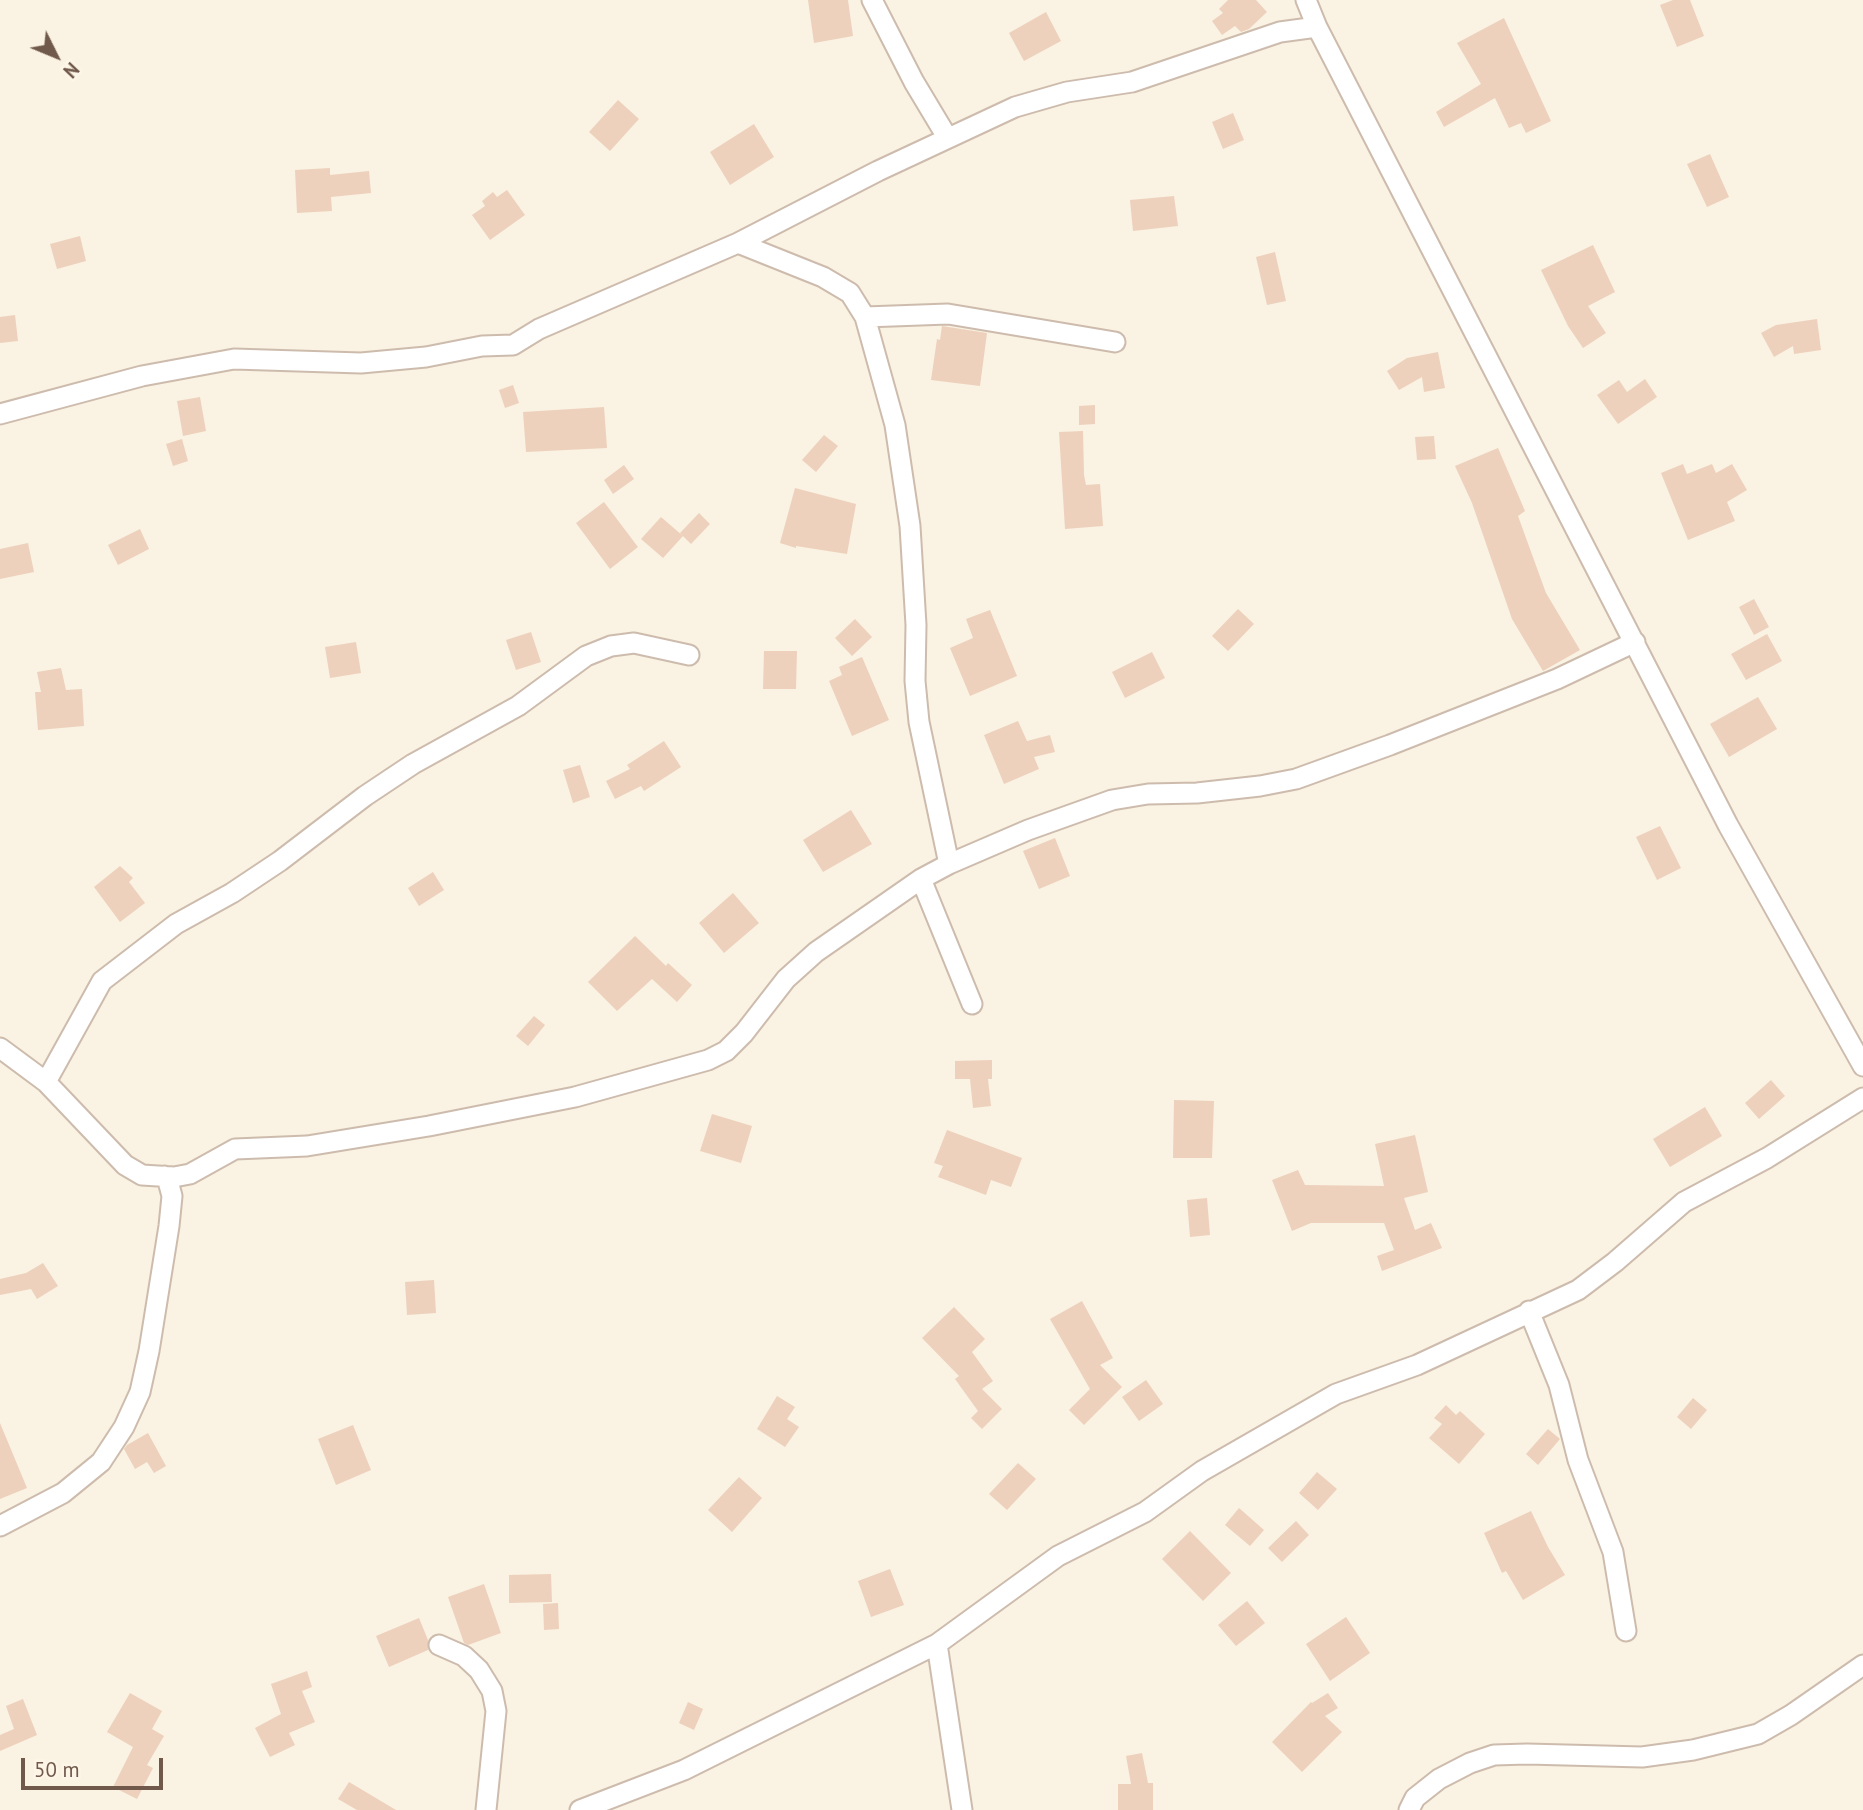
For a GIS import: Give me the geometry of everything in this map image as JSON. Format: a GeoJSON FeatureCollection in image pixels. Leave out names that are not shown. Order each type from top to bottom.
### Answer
{"type":"FeatureCollection","features":[{"type":"Feature","properties":{"kind":"street"},"geometry":{"type":"LineString","coordinates":[[872,0],[914,82],[947,137]]}},
{"type":"Feature","properties":{"kind":"street"},"geometry":{"type":"LineString","coordinates":[[1306,0],[1317,27],[1728,825],[1863,1066]]}},
{"type":"Feature","properties":{"kind":"street"},"geometry":{"type":"LineString","coordinates":[[0,414],[142,376],[234,359],[361,363],[426,357],[482,346],[513,345],[539,329],[738,243],[947,137],[1015,107],[1067,92],[1132,82],[1280,32],[1317,27]]}},
{"type":"Feature","properties":{"kind":"street"},"geometry":{"type":"LineString","coordinates":[[738,243],[824,277],[850,293],[865,317],[895,425],[910,526],[916,625],[915,681],[919,722],[949,864]]}},
{"type":"Feature","properties":{"kind":"street"},"geometry":{"type":"LineString","coordinates":[[865,317],[948,314],[1115,342]]}},
{"type":"Feature","properties":{"kind":"street"},"geometry":{"type":"LineString","coordinates":[[0,1048],[46,1082],[125,1164],[142,1175],[190,1174],[235,1149],[307,1146],[429,1126],[575,1097],[708,1060],[726,1051],[744,1033],[786,979],[816,952],[921,879],[1028,830],[1112,800],[1148,794],[1197,793],[1260,786],[1296,779],[1557,679],[1636,642]]}},
{"type":"Feature","properties":{"kind":"street"},"geometry":{"type":"LineString","coordinates":[[46,1082],[102,981],[176,924],[232,893],[281,861],[365,796],[413,764],[517,706],[586,656],[611,646],[634,643],[689,655]]}},
{"type":"Feature","properties":{"kind":"street"},"geometry":{"type":"LineString","coordinates":[[921,879],[972,1004]]}},
{"type":"Feature","properties":{"kind":"street"},"geometry":{"type":"LineString","coordinates":[[580,1810],[684,1770],[937,1644],[1058,1556],[1145,1512],[1202,1471],[1336,1394],[1417,1365],[1578,1290],[1684,1202],[1767,1158],[1863,1098]]}},
{"type":"Feature","properties":{"kind":"street"},"geometry":{"type":"LineString","coordinates":[[0,1526],[63,1493],[101,1462],[124,1427],[140,1392],[169,1226],[172,1196],[164,1176]]}},
{"type":"Feature","properties":{"kind":"street"},"geometry":{"type":"LineString","coordinates":[[1529,1311],[1559,1385],[1578,1460],[1613,1552],[1626,1631]]}},
{"type":"Feature","properties":{"kind":"street"},"geometry":{"type":"LineString","coordinates":[[937,1644],[962,1810]]}},
{"type":"Feature","properties":{"kind":"street"},"geometry":{"type":"LineString","coordinates":[[439,1645],[464,1656],[479,1670],[492,1691],[496,1711],[486,1810]]}},
{"type":"Feature","properties":{"kind":"street"},"geometry":{"type":"LineString","coordinates":[[1409,1810],[1415,1798],[1439,1779],[1470,1763],[1494,1755],[1642,1757],[1693,1750],[1758,1734],[1791,1715],[1863,1665]]}},
{"type":"Feature","properties":{"kind":"building"},"geometry":{"type":"Polygon","coordinates":[[[808,0],[848,0],[853,36],[814,43],[808,0]]]}},
{"type":"Feature","properties":{"kind":"building"},"geometry":{"type":"Polygon","coordinates":[[[1228,0],[1256,0],[1267,12],[1249,29],[1241,32],[1235,26],[1222,35],[1212,21],[1223,13],[1219,9],[1228,0]]]}},
{"type":"Feature","properties":{"kind":"building"},"geometry":{"type":"Polygon","coordinates":[[[1673,0],[1690,0],[1704,36],[1677,47],[1660,5],[1673,0]]]}},
{"type":"Feature","properties":{"kind":"building"},"geometry":{"type":"Polygon","coordinates":[[[1046,12],[1061,41],[1024,61],[1009,33],[1046,12]]]}},
{"type":"Feature","properties":{"kind":"building"},"geometry":{"type":"Polygon","coordinates":[[[1504,18],[1551,121],[1526,133],[1521,123],[1509,128],[1495,98],[1444,127],[1436,112],[1481,84],[1457,43],[1504,18]]]}},
{"type":"Feature","properties":{"kind":"building"},"geometry":{"type":"Polygon","coordinates":[[[618,100],[639,119],[610,151],[589,132],[618,100]]]}},
{"type":"Feature","properties":{"kind":"building"},"geometry":{"type":"Polygon","coordinates":[[[1233,113],[1244,140],[1223,149],[1212,122],[1233,113]]]}},
{"type":"Feature","properties":{"kind":"building"},"geometry":{"type":"Polygon","coordinates":[[[754,124],[774,157],[730,185],[710,152],[754,124]]]}},
{"type":"Feature","properties":{"kind":"building"},"geometry":{"type":"Polygon","coordinates":[[[1710,154],[1729,197],[1707,207],[1687,164],[1710,154]]]}},
{"type":"Feature","properties":{"kind":"building"},"geometry":{"type":"Polygon","coordinates":[[[330,168],[330,175],[369,171],[371,193],[331,197],[332,211],[297,213],[295,170],[330,168]]]}},
{"type":"Feature","properties":{"kind":"building"},"geometry":{"type":"Polygon","coordinates":[[[507,190],[525,215],[490,240],[472,215],[485,206],[482,201],[493,192],[497,197],[507,190]]]}},
{"type":"Feature","properties":{"kind":"building"},"geometry":{"type":"Polygon","coordinates":[[[1174,196],[1178,226],[1133,231],[1130,200],[1174,196]]]}},
{"type":"Feature","properties":{"kind":"building"},"geometry":{"type":"Polygon","coordinates":[[[80,236],[86,261],[57,269],[50,244],[80,236]]]}},
{"type":"Feature","properties":{"kind":"building"},"geometry":{"type":"Polygon","coordinates":[[[1593,245],[1615,292],[1588,306],[1606,333],[1583,348],[1568,326],[1541,270],[1593,245]]]}},
{"type":"Feature","properties":{"kind":"building"},"geometry":{"type":"Polygon","coordinates":[[[1275,252],[1286,301],[1267,305],[1256,257],[1275,252]]]}},
{"type":"Feature","properties":{"kind":"building"},"geometry":{"type":"Polygon","coordinates":[[[15,315],[18,341],[0,343],[0,317],[15,315]]]}},
{"type":"Feature","properties":{"kind":"building"},"geometry":{"type":"Polygon","coordinates":[[[1817,319],[1821,350],[1794,354],[1793,346],[1774,357],[1761,333],[1776,325],[1817,319]]]}},
{"type":"Feature","properties":{"kind":"building"},"geometry":{"type":"Polygon","coordinates":[[[942,326],[987,333],[980,386],[931,380],[937,339],[940,340],[942,326]]]}},
{"type":"Feature","properties":{"kind":"building"},"geometry":{"type":"Polygon","coordinates":[[[1438,352],[1445,388],[1424,392],[1422,377],[1399,390],[1387,371],[1407,358],[1438,352]]]}},
{"type":"Feature","properties":{"kind":"building"},"geometry":{"type":"Polygon","coordinates":[[[1645,379],[1657,397],[1618,424],[1597,395],[1619,380],[1627,392],[1645,379]]]}},
{"type":"Feature","properties":{"kind":"building"},"geometry":{"type":"Polygon","coordinates":[[[513,385],[519,403],[505,408],[499,390],[513,385]]]}},
{"type":"Feature","properties":{"kind":"building"},"geometry":{"type":"Polygon","coordinates":[[[200,397],[206,431],[183,436],[177,401],[200,397]]]}},
{"type":"Feature","properties":{"kind":"building"},"geometry":{"type":"Polygon","coordinates":[[[1095,405],[1095,424],[1079,425],[1079,406],[1095,405]]]}},
{"type":"Feature","properties":{"kind":"building"},"geometry":{"type":"Polygon","coordinates":[[[604,407],[607,448],[526,452],[523,412],[604,407]]]}},
{"type":"Feature","properties":{"kind":"building"},"geometry":{"type":"Polygon","coordinates":[[[1083,431],[1086,485],[1100,484],[1103,526],[1065,529],[1059,432],[1083,431]]]}},
{"type":"Feature","properties":{"kind":"building"},"geometry":{"type":"Polygon","coordinates":[[[824,435],[838,446],[816,472],[802,460],[824,435]]]}},
{"type":"Feature","properties":{"kind":"building"},"geometry":{"type":"Polygon","coordinates":[[[1434,436],[1436,459],[1417,460],[1415,437],[1434,436]]]}},
{"type":"Feature","properties":{"kind":"building"},"geometry":{"type":"Polygon","coordinates":[[[182,439],[188,461],[173,466],[166,444],[182,439]]]}},
{"type":"Feature","properties":{"kind":"building"},"geometry":{"type":"Polygon","coordinates":[[[1498,448],[1525,511],[1518,516],[1546,593],[1580,650],[1543,671],[1512,619],[1472,503],[1455,466],[1498,448]]]}},
{"type":"Feature","properties":{"kind":"building"},"geometry":{"type":"Polygon","coordinates":[[[1683,464],[1687,474],[1712,464],[1716,473],[1732,464],[1747,490],[1727,502],[1735,521],[1688,540],[1661,473],[1683,464]]]}},
{"type":"Feature","properties":{"kind":"building"},"geometry":{"type":"Polygon","coordinates":[[[624,465],[634,479],[613,494],[604,480],[624,465]]]}},
{"type":"Feature","properties":{"kind":"building"},"geometry":{"type":"Polygon","coordinates":[[[795,488],[856,504],[847,554],[796,548],[780,543],[795,488]]]}},
{"type":"Feature","properties":{"kind":"building"},"geometry":{"type":"Polygon","coordinates":[[[604,502],[638,547],[610,569],[576,523],[604,502]]]}},
{"type":"Feature","properties":{"kind":"building"},"geometry":{"type":"Polygon","coordinates":[[[699,513],[710,524],[691,544],[680,533],[699,513]]]}},
{"type":"Feature","properties":{"kind":"building"},"geometry":{"type":"Polygon","coordinates":[[[661,517],[683,536],[663,558],[641,539],[661,517]]]}},
{"type":"Feature","properties":{"kind":"building"},"geometry":{"type":"Polygon","coordinates":[[[140,529],[149,549],[118,565],[108,545],[140,529]]]}},
{"type":"Feature","properties":{"kind":"building"},"geometry":{"type":"Polygon","coordinates":[[[28,543],[34,572],[0,579],[0,549],[28,543]]]}},
{"type":"Feature","properties":{"kind":"building"},"geometry":{"type":"Polygon","coordinates":[[[1754,599],[1769,627],[1754,635],[1739,607],[1754,599]]]}},
{"type":"Feature","properties":{"kind":"building"},"geometry":{"type":"Polygon","coordinates":[[[1238,609],[1254,624],[1228,651],[1212,636],[1238,609]]]}},
{"type":"Feature","properties":{"kind":"building"},"geometry":{"type":"Polygon","coordinates":[[[990,610],[1017,676],[970,696],[950,648],[973,638],[966,619],[990,610]]]}},
{"type":"Feature","properties":{"kind":"building"},"geometry":{"type":"Polygon","coordinates":[[[855,619],[872,637],[852,656],[835,638],[855,619]]]}},
{"type":"Feature","properties":{"kind":"building"},"geometry":{"type":"Polygon","coordinates":[[[531,632],[541,662],[516,670],[506,640],[531,632]]]}},
{"type":"Feature","properties":{"kind":"building"},"geometry":{"type":"Polygon","coordinates":[[[1767,634],[1782,661],[1746,680],[1731,654],[1767,634]]]}},
{"type":"Feature","properties":{"kind":"building"},"geometry":{"type":"Polygon","coordinates":[[[356,642],[361,673],[330,678],[325,647],[356,642]]]}},
{"type":"Feature","properties":{"kind":"building"},"geometry":{"type":"Polygon","coordinates":[[[764,651],[797,651],[796,689],[763,689],[764,651]]]}},
{"type":"Feature","properties":{"kind":"building"},"geometry":{"type":"Polygon","coordinates":[[[1152,652],[1165,678],[1125,698],[1112,672],[1152,652]]]}},
{"type":"Feature","properties":{"kind":"building"},"geometry":{"type":"Polygon","coordinates":[[[862,657],[889,720],[852,736],[829,681],[842,675],[839,667],[862,657]]]}},
{"type":"Feature","properties":{"kind":"building"},"geometry":{"type":"Polygon","coordinates":[[[61,668],[66,690],[82,689],[84,726],[38,730],[35,692],[41,692],[37,672],[61,668]]]}},
{"type":"Feature","properties":{"kind":"building"},"geometry":{"type":"Polygon","coordinates":[[[1758,697],[1777,729],[1729,757],[1710,724],[1758,697]]]}},
{"type":"Feature","properties":{"kind":"building"},"geometry":{"type":"Polygon","coordinates":[[[1018,721],[1027,741],[1050,735],[1055,752],[1034,757],[1039,769],[1004,784],[984,735],[1018,721]]]}},
{"type":"Feature","properties":{"kind":"building"},"geometry":{"type":"Polygon","coordinates":[[[664,741],[681,767],[644,791],[641,786],[615,799],[606,781],[630,769],[627,765],[664,741]]]}},
{"type":"Feature","properties":{"kind":"building"},"geometry":{"type":"Polygon","coordinates":[[[580,765],[590,797],[573,803],[563,770],[580,765]]]}},
{"type":"Feature","properties":{"kind":"building"},"geometry":{"type":"Polygon","coordinates":[[[851,810],[872,844],[823,872],[803,840],[851,810]]]}},
{"type":"Feature","properties":{"kind":"building"},"geometry":{"type":"Polygon","coordinates":[[[1660,826],[1681,868],[1657,880],[1636,837],[1660,826]]]}},
{"type":"Feature","properties":{"kind":"building"},"geometry":{"type":"Polygon","coordinates":[[[1055,838],[1070,876],[1039,889],[1023,851],[1055,838]]]}},
{"type":"Feature","properties":{"kind":"building"},"geometry":{"type":"Polygon","coordinates":[[[120,866],[133,878],[129,882],[145,903],[120,922],[94,887],[120,866]]]}},
{"type":"Feature","properties":{"kind":"building"},"geometry":{"type":"Polygon","coordinates":[[[433,872],[444,890],[419,906],[408,888],[433,872]]]}},
{"type":"Feature","properties":{"kind":"building"},"geometry":{"type":"Polygon","coordinates":[[[733,893],[759,923],[724,953],[699,923],[733,893]]]}},
{"type":"Feature","properties":{"kind":"building"},"geometry":{"type":"Polygon","coordinates":[[[635,936],[666,966],[668,963],[692,985],[677,1002],[652,979],[617,1011],[588,982],[635,936]]]}},
{"type":"Feature","properties":{"kind":"building"},"geometry":{"type":"Polygon","coordinates":[[[534,1016],[545,1025],[528,1046],[516,1036],[534,1016]]]}},
{"type":"Feature","properties":{"kind":"building"},"geometry":{"type":"Polygon","coordinates":[[[992,1060],[992,1079],[988,1079],[991,1106],[973,1108],[970,1079],[955,1079],[955,1061],[992,1060]]]}},
{"type":"Feature","properties":{"kind":"building"},"geometry":{"type":"Polygon","coordinates":[[[1771,1080],[1785,1096],[1759,1119],[1745,1103],[1771,1080]]]}},
{"type":"Feature","properties":{"kind":"building"},"geometry":{"type":"Polygon","coordinates":[[[1174,1100],[1214,1101],[1212,1158],[1173,1158],[1174,1100]]]}},
{"type":"Feature","properties":{"kind":"building"},"geometry":{"type":"Polygon","coordinates":[[[1705,1107],[1722,1136],[1670,1167],[1653,1139],[1705,1107]]]}},
{"type":"Feature","properties":{"kind":"building"},"geometry":{"type":"Polygon","coordinates":[[[712,1114],[752,1126],[741,1163],[700,1151],[712,1114]]]}},
{"type":"Feature","properties":{"kind":"building"},"geometry":{"type":"Polygon","coordinates":[[[947,1130],[1022,1158],[1011,1187],[991,1180],[986,1195],[938,1177],[943,1166],[934,1163],[947,1130]]]}},
{"type":"Feature","properties":{"kind":"building"},"geometry":{"type":"Polygon","coordinates":[[[1415,1135],[1428,1192],[1404,1198],[1415,1230],[1431,1223],[1442,1248],[1382,1271],[1377,1256],[1394,1250],[1384,1223],[1311,1223],[1292,1231],[1272,1180],[1298,1170],[1305,1185],[1384,1186],[1375,1144],[1415,1135]]]}},
{"type":"Feature","properties":{"kind":"building"},"geometry":{"type":"Polygon","coordinates":[[[1207,1198],[1210,1235],[1190,1237],[1187,1200],[1207,1198]]]}},
{"type":"Feature","properties":{"kind":"building"},"geometry":{"type":"Polygon","coordinates":[[[43,1263],[58,1286],[37,1299],[31,1289],[0,1295],[0,1279],[26,1273],[43,1263]]]}},
{"type":"Feature","properties":{"kind":"building"},"geometry":{"type":"Polygon","coordinates":[[[434,1280],[436,1313],[407,1315],[405,1282],[434,1280]]]}},
{"type":"Feature","properties":{"kind":"building"},"geometry":{"type":"Polygon","coordinates":[[[1082,1301],[1113,1358],[1100,1365],[1122,1387],[1084,1425],[1069,1410],[1090,1389],[1050,1319],[1082,1301]]]}},
{"type":"Feature","properties":{"kind":"building"},"geometry":{"type":"Polygon","coordinates":[[[954,1307],[985,1339],[972,1352],[993,1381],[982,1389],[1002,1409],[982,1429],[971,1418],[978,1411],[955,1379],[959,1376],[922,1338],[954,1307]]]}},
{"type":"Feature","properties":{"kind":"building"},"geometry":{"type":"Polygon","coordinates":[[[1146,1380],[1163,1404],[1139,1421],[1122,1397],[1146,1380]]]}},
{"type":"Feature","properties":{"kind":"building"},"geometry":{"type":"Polygon","coordinates":[[[777,1396],[795,1407],[787,1419],[799,1427],[785,1447],[757,1429],[777,1396]]]}},
{"type":"Feature","properties":{"kind":"building"},"geometry":{"type":"Polygon","coordinates":[[[1693,1398],[1707,1410],[1691,1429],[1677,1417],[1693,1398]]]}},
{"type":"Feature","properties":{"kind":"building"},"geometry":{"type":"Polygon","coordinates":[[[1446,1405],[1456,1415],[1460,1411],[1485,1434],[1459,1464],[1429,1438],[1442,1424],[1434,1418],[1446,1405]]]}},
{"type":"Feature","properties":{"kind":"building"},"geometry":{"type":"Polygon","coordinates":[[[0,1423],[27,1488],[0,1499],[0,1423]]]}},
{"type":"Feature","properties":{"kind":"building"},"geometry":{"type":"Polygon","coordinates":[[[353,1425],[371,1470],[336,1485],[318,1439],[353,1425]]]}},
{"type":"Feature","properties":{"kind":"building"},"geometry":{"type":"Polygon","coordinates":[[[1548,1429],[1560,1439],[1538,1465],[1526,1454],[1548,1429]]]}},
{"type":"Feature","properties":{"kind":"building"},"geometry":{"type":"Polygon","coordinates":[[[148,1433],[166,1466],[154,1473],[147,1462],[135,1469],[124,1449],[148,1433]]]}},
{"type":"Feature","properties":{"kind":"building"},"geometry":{"type":"Polygon","coordinates":[[[1018,1463],[1036,1479],[1007,1510],[989,1494],[1018,1463]]]}},
{"type":"Feature","properties":{"kind":"building"},"geometry":{"type":"Polygon","coordinates":[[[1317,1472],[1337,1489],[1318,1510],[1299,1493],[1317,1472]]]}},
{"type":"Feature","properties":{"kind":"building"},"geometry":{"type":"Polygon","coordinates":[[[739,1477],[762,1498],[732,1532],[708,1510],[739,1477]]]}},
{"type":"Feature","properties":{"kind":"building"},"geometry":{"type":"Polygon","coordinates":[[[1239,1508],[1264,1530],[1250,1546],[1225,1525],[1239,1508]]]}},
{"type":"Feature","properties":{"kind":"building"},"geometry":{"type":"Polygon","coordinates":[[[1531,1511],[1565,1575],[1523,1600],[1506,1571],[1502,1573],[1484,1533],[1531,1511]]]}},
{"type":"Feature","properties":{"kind":"building"},"geometry":{"type":"Polygon","coordinates":[[[1296,1521],[1309,1535],[1282,1562],[1268,1548],[1296,1521]]]}},
{"type":"Feature","properties":{"kind":"building"},"geometry":{"type":"Polygon","coordinates":[[[1190,1531],[1231,1573],[1203,1601],[1162,1559],[1190,1531]]]}},
{"type":"Feature","properties":{"kind":"building"},"geometry":{"type":"Polygon","coordinates":[[[890,1569],[904,1605],[871,1617],[858,1581],[890,1569]]]}},
{"type":"Feature","properties":{"kind":"building"},"geometry":{"type":"Polygon","coordinates":[[[551,1574],[552,1602],[509,1603],[509,1575],[551,1574]]]}},
{"type":"Feature","properties":{"kind":"building"},"geometry":{"type":"Polygon","coordinates":[[[484,1584],[501,1633],[468,1645],[464,1643],[448,1597],[484,1584]]]}},
{"type":"Feature","properties":{"kind":"building"},"geometry":{"type":"Polygon","coordinates":[[[1247,1601],[1265,1623],[1236,1646],[1218,1625],[1247,1601]]]}},
{"type":"Feature","properties":{"kind":"building"},"geometry":{"type":"Polygon","coordinates":[[[558,1603],[559,1629],[544,1630],[543,1604],[558,1603]]]}},
{"type":"Feature","properties":{"kind":"building"},"geometry":{"type":"Polygon","coordinates":[[[1346,1617],[1370,1653],[1330,1681],[1306,1644],[1346,1617]]]}},
{"type":"Feature","properties":{"kind":"building"},"geometry":{"type":"Polygon","coordinates":[[[419,1618],[428,1640],[428,1650],[389,1667],[376,1636],[419,1618]]]}},
{"type":"Feature","properties":{"kind":"building"},"geometry":{"type":"Polygon","coordinates":[[[307,1671],[312,1687],[302,1691],[315,1722],[289,1733],[295,1745],[270,1757],[255,1728],[281,1714],[271,1684],[307,1671]]]}},
{"type":"Feature","properties":{"kind":"building"},"geometry":{"type":"Polygon","coordinates":[[[130,1693],[162,1711],[152,1729],[164,1736],[147,1765],[153,1768],[137,1799],[113,1787],[133,1747],[107,1732],[130,1693]]]}},
{"type":"Feature","properties":{"kind":"building"},"geometry":{"type":"Polygon","coordinates":[[[1328,1693],[1338,1708],[1325,1716],[1342,1732],[1302,1772],[1272,1742],[1311,1702],[1328,1693]]]}},
{"type":"Feature","properties":{"kind":"building"},"geometry":{"type":"Polygon","coordinates":[[[23,1699],[37,1735],[0,1751],[0,1735],[14,1729],[6,1706],[23,1699]]]}},
{"type":"Feature","properties":{"kind":"building"},"geometry":{"type":"Polygon","coordinates":[[[688,1702],[703,1709],[694,1730],[679,1723],[688,1702]]]}},
{"type":"Feature","properties":{"kind":"building"},"geometry":{"type":"Polygon","coordinates":[[[1142,1753],[1148,1783],[1153,1783],[1153,1810],[1118,1810],[1118,1784],[1131,1784],[1126,1756],[1142,1753]]]}},
{"type":"Feature","properties":{"kind":"building"},"geometry":{"type":"Polygon","coordinates":[[[349,1782],[396,1810],[357,1810],[338,1799],[349,1782]]]}}]}
